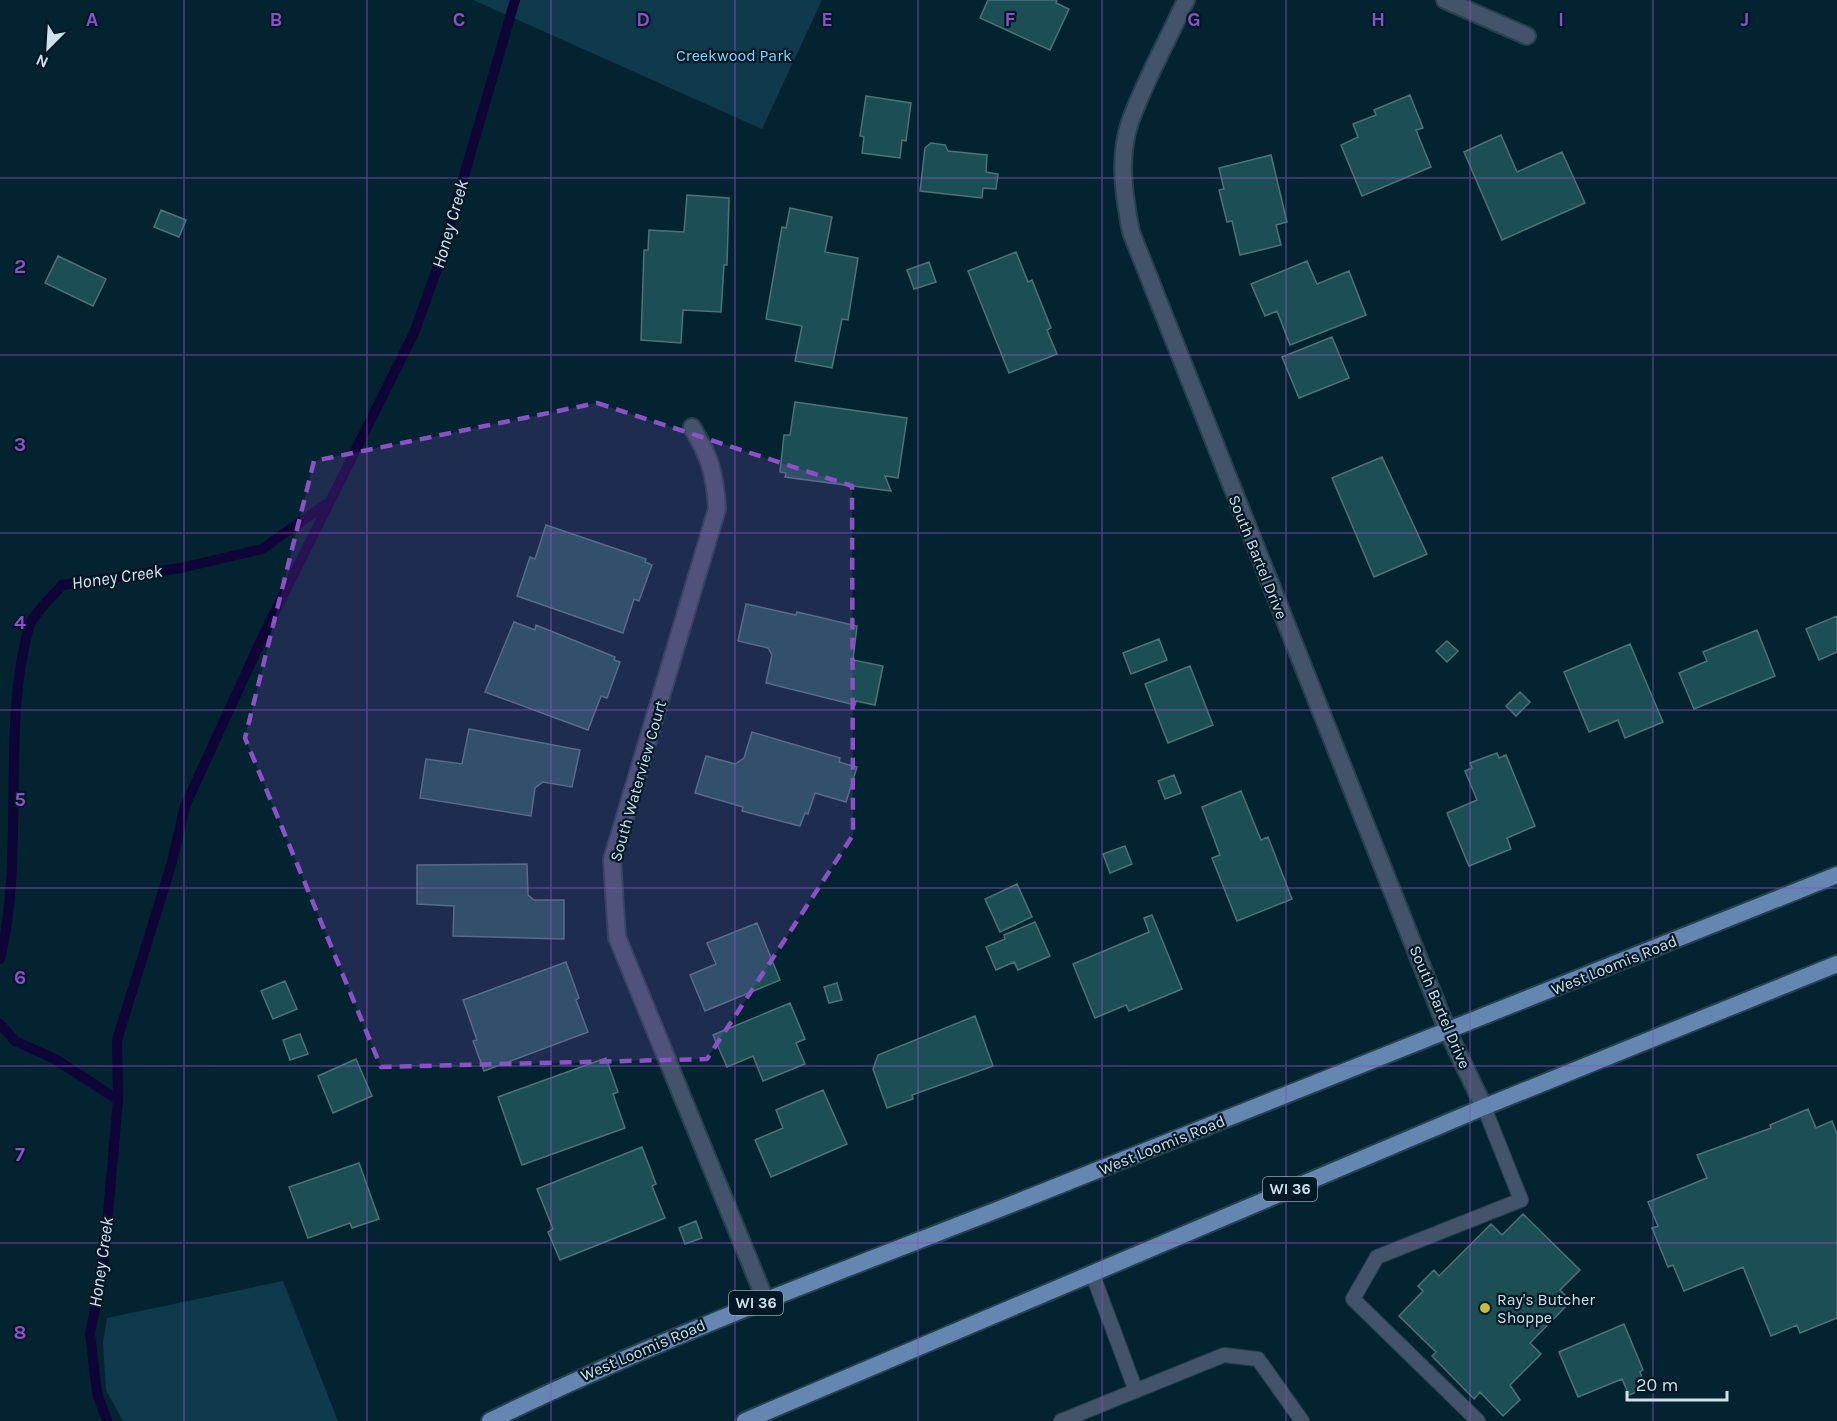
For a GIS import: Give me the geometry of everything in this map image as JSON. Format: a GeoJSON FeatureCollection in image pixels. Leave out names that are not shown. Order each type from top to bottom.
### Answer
{"type":"FeatureCollection","features":[{"type":"Feature","properties":{"kind":"main road","name":"West Loomis Road"},"geometry":{"type":"LineString","coordinates":[[490,1421],[588,1373],[765,1299],[926,1238],[1448,1032],[1837,874]]}},
{"type":"Feature","properties":{"kind":"main road","name":"WI 36"},"geometry":{"type":"LineString","coordinates":[[745,1421],[1484,1107],[1837,964]]}},
{"type":"Feature","properties":{"kind":"street","name":"South Bartel Drive"},"geometry":{"type":"LineString","coordinates":[[1186,0],[1130,123],[1124,159],[1123,192],[1131,232],[1448,1032],[1484,1107]]}},
{"type":"Feature","properties":{"kind":"street"},"geometry":{"type":"LineString","coordinates":[[1445,0],[1527,36]]}},
{"type":"Feature","properties":{"kind":"street","name":"South Waterview Court"},"geometry":{"type":"LineString","coordinates":[[692,427],[709,455],[716,480],[717,509],[612,860],[617,938],[765,1299]]}},
{"type":"Feature","properties":{"kind":"lane"},"geometry":{"type":"LineString","coordinates":[[1478,1421],[1353,1299],[1377,1257],[1521,1200],[1484,1107]]}},
{"type":"Feature","properties":{"kind":"lane"},"geometry":{"type":"LineString","coordinates":[[1092,1274],[1136,1391]]}},
{"type":"Feature","properties":{"kind":"lane"},"geometry":{"type":"LineString","coordinates":[[1061,1421],[1224,1355],[1258,1359],[1302,1421]]}},
{"type":"Feature","properties":{"kind":"highlighted area"},"geometry":{"type":"Polygon","coordinates":[[[597,403],[852,486],[853,835],[707,1059],[381,1067],[245,738],[314,461],[597,403]]]}},
{"type":"Feature","properties":{"kind":"green space","name":"Creekwood Park"},"geometry":{"type":"Polygon","coordinates":[[[473,0],[822,0],[762,129],[473,0]]]}},
{"type":"Feature","properties":{"kind":"green space"},"geometry":{"type":"Polygon","coordinates":[[[283,1281],[338,1421],[123,1421],[106,1390],[103,1343],[107,1318],[283,1281]]]}},
{"type":"Feature","properties":{"kind":"building"},"geometry":{"type":"Polygon","coordinates":[[[988,0],[1057,0],[1056,3],[1069,9],[1050,50],[980,18],[988,0]]]}},
{"type":"Feature","properties":{"kind":"building"},"geometry":{"type":"Polygon","coordinates":[[[1410,95],[1423,128],[1416,130],[1431,167],[1362,196],[1341,145],[1358,137],[1353,124],[1376,115],[1374,110],[1410,95]]]}},
{"type":"Feature","properties":{"kind":"building"},"geometry":{"type":"Polygon","coordinates":[[[866,96],[911,103],[906,141],[902,140],[900,158],[862,153],[864,137],[860,136],[866,96]]]}},
{"type":"Feature","properties":{"kind":"building"},"geometry":{"type":"Polygon","coordinates":[[[1501,135],[1517,172],[1562,152],[1585,203],[1502,240],[1464,152],[1501,135]]]}},
{"type":"Feature","properties":{"kind":"building"},"geometry":{"type":"Polygon","coordinates":[[[931,143],[945,145],[948,151],[987,155],[986,172],[998,174],[996,189],[983,188],[982,198],[920,191],[925,148],[931,143]]]}},
{"type":"Feature","properties":{"kind":"building"},"geometry":{"type":"Polygon","coordinates":[[[1271,155],[1287,222],[1276,225],[1281,245],[1240,255],[1232,221],[1227,222],[1219,190],[1224,189],[1219,168],[1271,155]]]}},
{"type":"Feature","properties":{"kind":"building"},"geometry":{"type":"Polygon","coordinates":[[[687,195],[729,198],[727,265],[724,265],[721,312],[683,310],[681,343],[641,340],[644,250],[648,250],[649,230],[684,232],[687,195]]]}},
{"type":"Feature","properties":{"kind":"building"},"geometry":{"type":"Polygon","coordinates":[[[790,208],[832,217],[825,252],[858,258],[848,320],[842,319],[832,368],[795,361],[802,326],[766,319],[782,227],[786,228],[790,208]]]}},
{"type":"Feature","properties":{"kind":"building"},"geometry":{"type":"Polygon","coordinates":[[[161,210],[186,220],[179,237],[154,227],[161,210]]]}},
{"type":"Feature","properties":{"kind":"building"},"geometry":{"type":"Polygon","coordinates":[[[1016,252],[1028,282],[1032,280],[1051,328],[1047,330],[1057,354],[1009,373],[968,271],[1016,252]]]}},
{"type":"Feature","properties":{"kind":"building"},"geometry":{"type":"Polygon","coordinates":[[[58,256],[106,279],[93,306],[45,283],[58,256]]]}},
{"type":"Feature","properties":{"kind":"building"},"geometry":{"type":"Polygon","coordinates":[[[1307,261],[1317,284],[1349,271],[1366,315],[1290,345],[1277,311],[1265,316],[1251,284],[1307,261]]]}},
{"type":"Feature","properties":{"kind":"building"},"geometry":{"type":"Polygon","coordinates":[[[929,262],[936,282],[914,289],[907,270],[929,262]]]}},
{"type":"Feature","properties":{"kind":"building"},"geometry":{"type":"Polygon","coordinates":[[[1332,337],[1349,378],[1299,398],[1282,357],[1332,337]]]}},
{"type":"Feature","properties":{"kind":"building"},"geometry":{"type":"Polygon","coordinates":[[[795,402],[907,418],[898,478],[885,476],[891,491],[785,477],[786,473],[780,472],[784,435],[790,435],[795,402]]]}},
{"type":"Feature","properties":{"kind":"building"},"geometry":{"type":"Polygon","coordinates":[[[1382,457],[1427,554],[1374,577],[1332,478],[1382,457]]]}},
{"type":"Feature","properties":{"kind":"building"},"geometry":{"type":"Polygon","coordinates":[[[546,525],[646,559],[645,562],[652,565],[639,601],[634,599],[623,633],[517,596],[530,557],[535,559],[546,525]]]}},
{"type":"Feature","properties":{"kind":"building"},"geometry":{"type":"Polygon","coordinates":[[[746,604],[796,615],[797,612],[857,626],[853,660],[883,666],[875,705],[856,701],[855,705],[766,683],[772,655],[768,648],[738,641],[746,604]]]}},
{"type":"Feature","properties":{"kind":"building"},"geometry":{"type":"Polygon","coordinates":[[[1837,616],[1837,652],[1819,660],[1806,629],[1837,616]]]}},
{"type":"Feature","properties":{"kind":"building"},"geometry":{"type":"Polygon","coordinates":[[[514,622],[535,630],[536,625],[615,657],[614,660],[620,662],[607,698],[601,696],[588,730],[485,692],[514,622]]]}},
{"type":"Feature","properties":{"kind":"building"},"geometry":{"type":"Polygon","coordinates":[[[1757,630],[1775,676],[1694,709],[1679,673],[1707,661],[1703,652],[1757,630]]]}},
{"type":"Feature","properties":{"kind":"building"},"geometry":{"type":"Polygon","coordinates":[[[1159,639],[1167,660],[1131,674],[1123,653],[1159,639]]]}},
{"type":"Feature","properties":{"kind":"building"},"geometry":{"type":"Polygon","coordinates":[[[1447,641],[1458,651],[1447,662],[1436,651],[1447,641]]]}},
{"type":"Feature","properties":{"kind":"building"},"geometry":{"type":"Polygon","coordinates":[[[1630,644],[1663,722],[1625,738],[1618,720],[1589,732],[1564,672],[1630,644]]]}},
{"type":"Feature","properties":{"kind":"building"},"geometry":{"type":"Polygon","coordinates":[[[1190,666],[1213,725],[1168,743],[1145,684],[1190,666]]]}},
{"type":"Feature","properties":{"kind":"building"},"geometry":{"type":"Polygon","coordinates":[[[1520,692],[1530,702],[1516,716],[1506,706],[1520,692]]]}},
{"type":"Feature","properties":{"kind":"building"},"geometry":{"type":"Polygon","coordinates":[[[469,729],[580,750],[572,787],[543,782],[535,788],[531,816],[420,798],[426,759],[462,764],[469,729]]]}},
{"type":"Feature","properties":{"kind":"building"},"geometry":{"type":"Polygon","coordinates":[[[752,732],[840,758],[839,762],[857,767],[846,802],[815,793],[808,814],[805,813],[800,826],[742,811],[743,807],[695,793],[706,756],[735,764],[744,758],[752,732]]]}},
{"type":"Feature","properties":{"kind":"building"},"geometry":{"type":"Polygon","coordinates":[[[1497,753],[1499,758],[1506,755],[1535,826],[1507,838],[1511,849],[1469,866],[1447,813],[1477,800],[1465,771],[1472,768],[1470,763],[1497,753]]]}},
{"type":"Feature","properties":{"kind":"building"},"geometry":{"type":"Polygon","coordinates":[[[1174,775],[1181,793],[1165,799],[1158,781],[1174,775]]]}},
{"type":"Feature","properties":{"kind":"building"},"geometry":{"type":"Polygon","coordinates":[[[1241,791],[1261,840],[1268,837],[1292,899],[1237,921],[1212,858],[1220,855],[1202,807],[1241,791]]]}},
{"type":"Feature","properties":{"kind":"building"},"geometry":{"type":"Polygon","coordinates":[[[1125,846],[1132,864],[1110,873],[1103,854],[1125,846]]]}},
{"type":"Feature","properties":{"kind":"building"},"geometry":{"type":"Polygon","coordinates":[[[527,864],[528,895],[534,900],[564,900],[564,939],[453,936],[454,906],[417,904],[417,865],[527,864]]]}},
{"type":"Feature","properties":{"kind":"building"},"geometry":{"type":"Polygon","coordinates":[[[1017,884],[1032,917],[1000,932],[985,899],[1017,884]]]}},
{"type":"Feature","properties":{"kind":"building"},"geometry":{"type":"Polygon","coordinates":[[[1152,915],[1182,989],[1129,1011],[1126,1005],[1095,1018],[1073,964],[1149,932],[1144,918],[1152,915]]]}},
{"type":"Feature","properties":{"kind":"building"},"geometry":{"type":"Polygon","coordinates":[[[1035,922],[1050,956],[1018,970],[1014,962],[996,970],[986,947],[1005,939],[1004,935],[1035,922]]]}},
{"type":"Feature","properties":{"kind":"building"},"geometry":{"type":"Polygon","coordinates":[[[757,923],[780,980],[705,1011],[690,975],[716,964],[707,943],[757,923]]]}},
{"type":"Feature","properties":{"kind":"building"},"geometry":{"type":"Polygon","coordinates":[[[566,962],[579,998],[576,1000],[588,1032],[484,1071],[473,1041],[477,1040],[463,1000],[566,962]]]}},
{"type":"Feature","properties":{"kind":"building"},"geometry":{"type":"Polygon","coordinates":[[[285,981],[297,1009],[273,1019],[261,991],[285,981]]]}},
{"type":"Feature","properties":{"kind":"building"},"geometry":{"type":"Polygon","coordinates":[[[837,983],[842,1000],[829,1003],[824,987],[837,983]]]}},
{"type":"Feature","properties":{"kind":"building"},"geometry":{"type":"Polygon","coordinates":[[[790,1003],[805,1039],[796,1043],[805,1064],[763,1081],[753,1056],[727,1067],[713,1035],[790,1003]]]}},
{"type":"Feature","properties":{"kind":"building"},"geometry":{"type":"Polygon","coordinates":[[[975,1016],[993,1066],[912,1095],[913,1099],[887,1108],[873,1069],[878,1055],[975,1016]]]}},
{"type":"Feature","properties":{"kind":"building"},"geometry":{"type":"Polygon","coordinates":[[[300,1034],[308,1054],[290,1060],[283,1040],[300,1034]]]}},
{"type":"Feature","properties":{"kind":"building"},"geometry":{"type":"Polygon","coordinates":[[[606,1058],[618,1092],[613,1094],[625,1128],[522,1165],[498,1097],[606,1058]]]}},
{"type":"Feature","properties":{"kind":"building"},"geometry":{"type":"Polygon","coordinates":[[[356,1059],[372,1096],[333,1113],[318,1076],[356,1059]]]}},
{"type":"Feature","properties":{"kind":"building"},"geometry":{"type":"Polygon","coordinates":[[[823,1090],[847,1144],[771,1177],[755,1140],[783,1128],[776,1110],[823,1090]]]}},
{"type":"Feature","properties":{"kind":"building"},"geometry":{"type":"Polygon","coordinates":[[[1808,1109],[1816,1128],[1832,1121],[1837,1134],[1837,1318],[1800,1333],[1797,1325],[1771,1336],[1743,1267],[1684,1291],[1673,1265],[1668,1267],[1652,1228],[1658,1226],[1648,1202],[1707,1178],[1697,1155],[1771,1128],[1770,1125],[1808,1109]]]}},
{"type":"Feature","properties":{"kind":"building"},"geometry":{"type":"Polygon","coordinates":[[[642,1147],[656,1184],[652,1186],[665,1218],[560,1260],[548,1232],[553,1229],[537,1189],[642,1147]]]}},
{"type":"Feature","properties":{"kind":"building"},"geometry":{"type":"Polygon","coordinates":[[[359,1163],[379,1219],[352,1228],[350,1223],[308,1238],[289,1187],[359,1163]]]}},
{"type":"Feature","properties":{"kind":"building","name":"Ray's Butcher Shoppe"},"geometry":{"type":"Polygon","coordinates":[[[1523,1214],[1580,1270],[1560,1290],[1571,1301],[1530,1343],[1541,1354],[1510,1385],[1520,1400],[1503,1416],[1480,1392],[1474,1399],[1432,1356],[1436,1352],[1399,1316],[1423,1291],[1418,1286],[1434,1270],[1439,1276],[1491,1224],[1502,1235],[1523,1214]]]}},
{"type":"Feature","properties":{"kind":"building"},"geometry":{"type":"Polygon","coordinates":[[[696,1221],[702,1238],[685,1244],[679,1228],[696,1221]]]}},
{"type":"Feature","properties":{"kind":"building"},"geometry":{"type":"Polygon","coordinates":[[[1624,1324],[1643,1370],[1640,1372],[1646,1388],[1629,1395],[1622,1379],[1578,1397],[1559,1352],[1624,1324]]]}},
{"type":"Feature","properties":{"kind":"waterway","name":"Honey Creek"},"geometry":{"type":"LineString","coordinates":[[107,1421],[97,1393],[90,1333],[103,1270],[118,1100],[117,1040],[172,862],[185,806],[263,636],[414,333],[437,269],[515,0]]}},
{"type":"Feature","properties":{"kind":"waterway","name":"Honey Creek"},"geometry":{"type":"LineString","coordinates":[[0,959],[8,918],[11,876],[16,704],[21,663],[30,624],[37,614],[62,585],[181,568],[262,549],[326,504]]}},
{"type":"Feature","properties":{"kind":"waterway","name":"Honey Creek"},"geometry":{"type":"LineString","coordinates":[[0,1024],[15,1041],[55,1059],[118,1100]]}},
{"type":"Feature","properties":{"kind":"place","name":"Ray's Butcher Shoppe"},"geometry":{"type":"Point","coordinates":[1485,1308]}}]}
